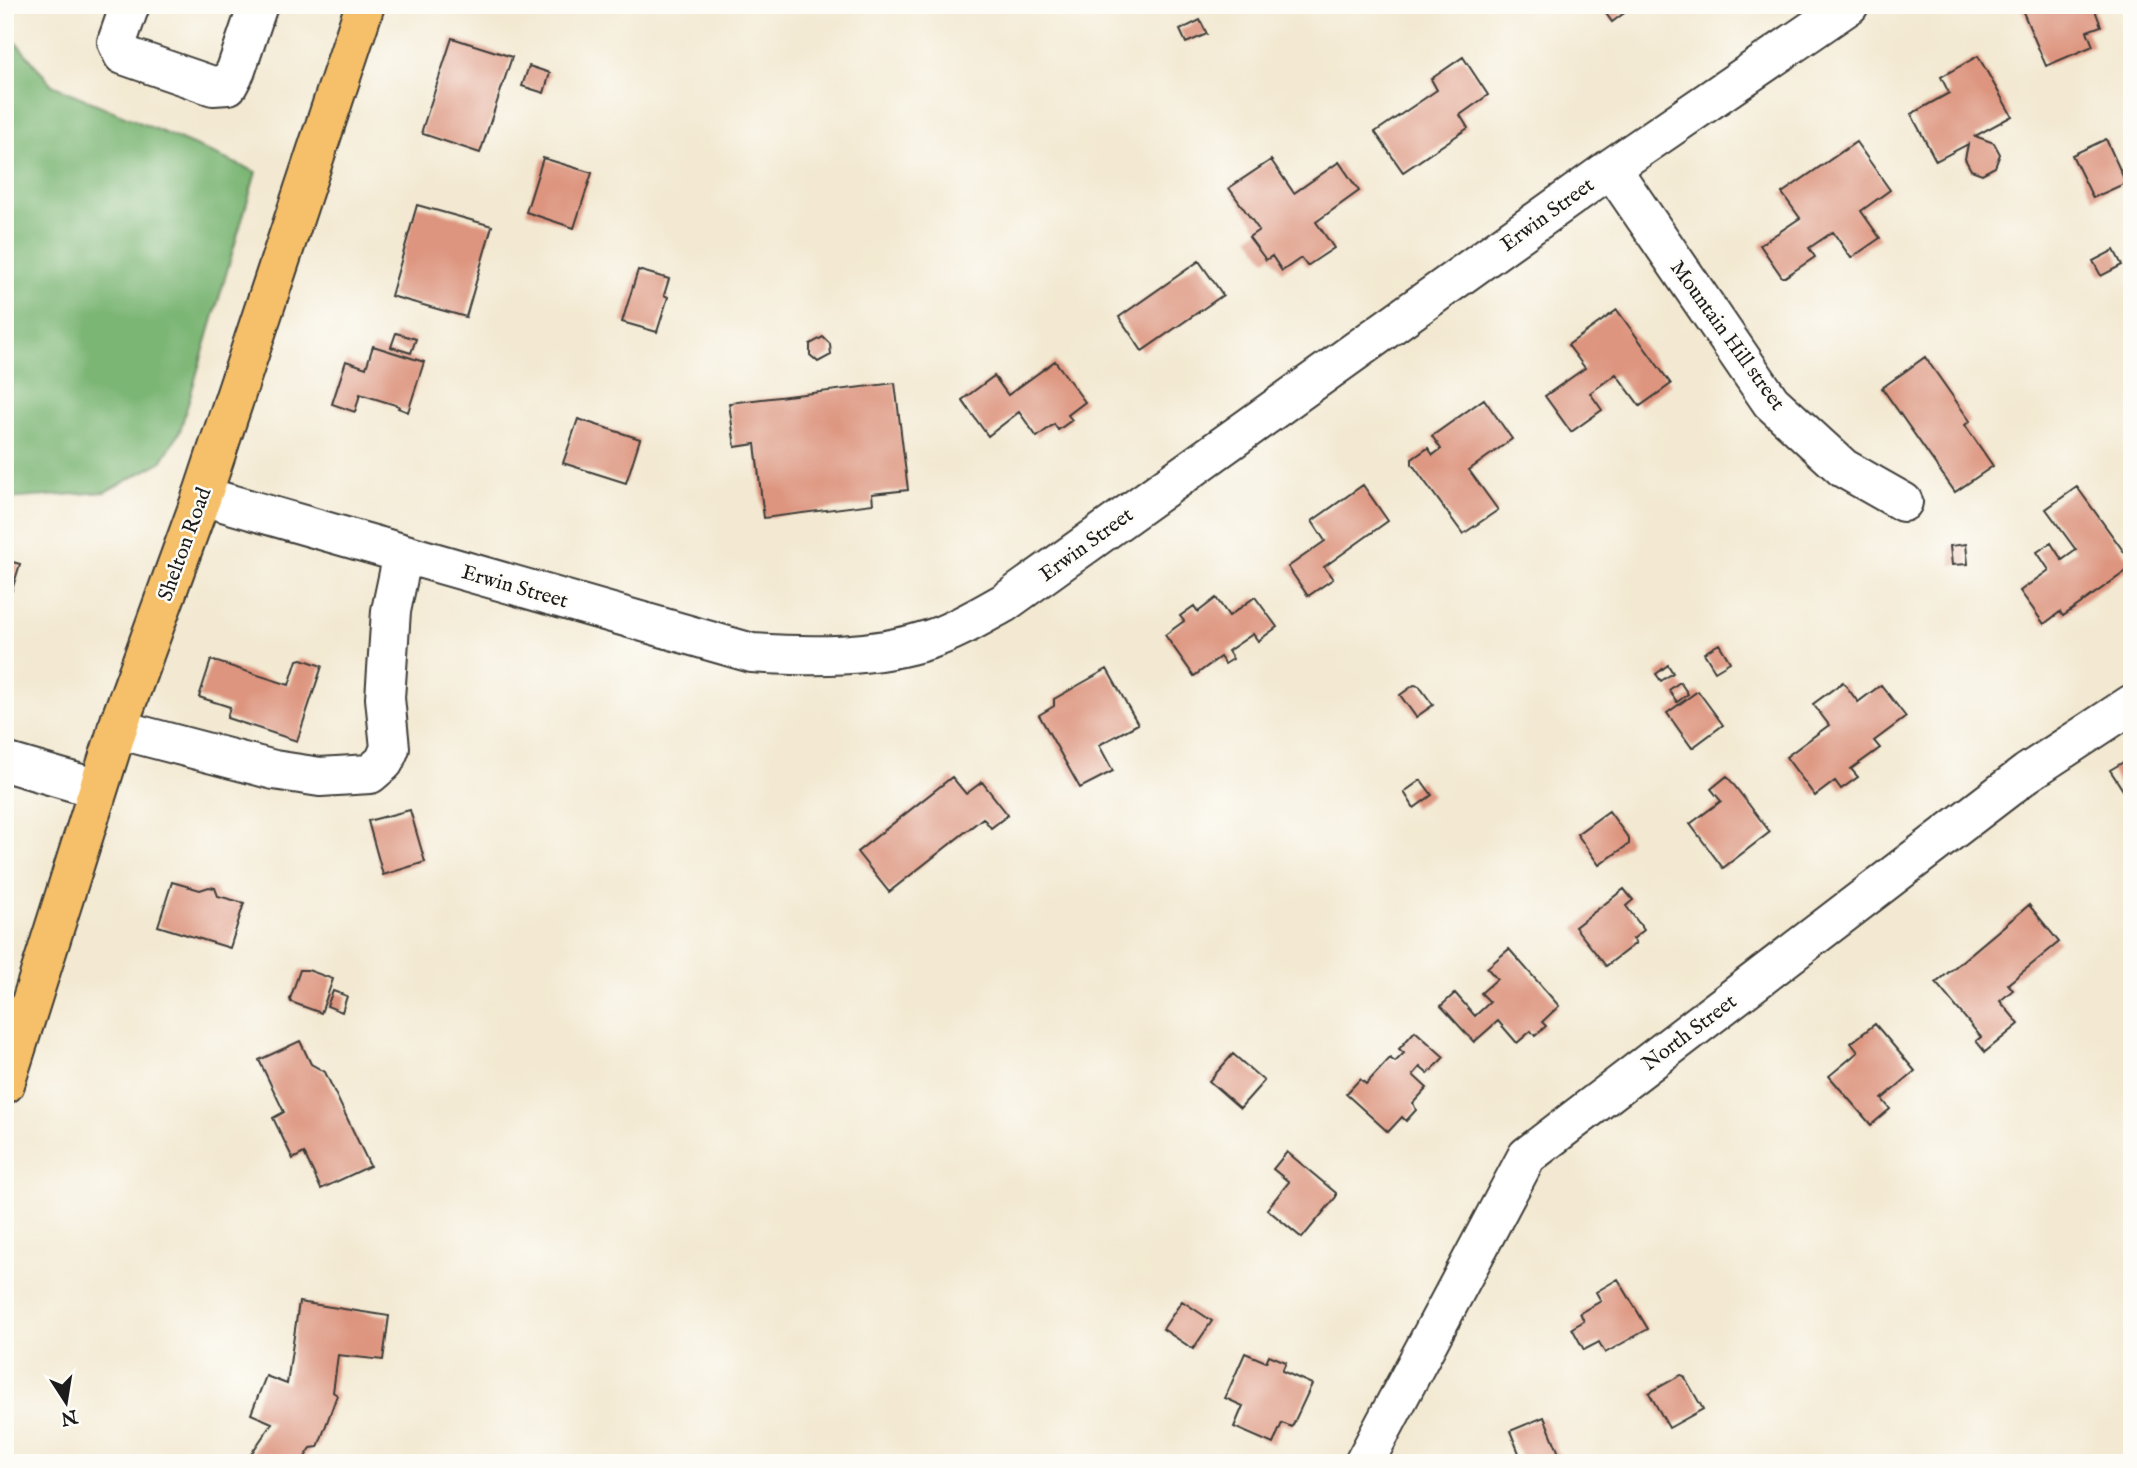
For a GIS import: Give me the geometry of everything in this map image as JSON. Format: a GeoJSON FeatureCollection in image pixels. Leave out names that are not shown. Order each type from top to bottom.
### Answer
{"type":"FeatureCollection","features":[{"type":"Feature","properties":{"kind":"main road","name":"Shelton Road"},"geometry":{"type":"LineString","coordinates":[[5,1084],[117,729],[202,496],[365,5]]}},
{"type":"Feature","properties":{"kind":"street"},"geometry":{"type":"LineString","coordinates":[[130,5],[117,42],[123,55],[213,86],[228,85],[236,71],[258,5]]}},
{"type":"Feature","properties":{"kind":"street","name":"Erwin Street"},"geometry":{"type":"LineString","coordinates":[[202,496],[752,653],[814,657],[891,648],[931,639],[1004,603],[1611,168],[1850,5]]}},
{"type":"Feature","properties":{"kind":"street","name":"Mountain Hill street"},"geometry":{"type":"LineString","coordinates":[[1611,168],[1771,402],[1843,468],[1903,502]]}},
{"type":"Feature","properties":{"kind":"street"},"geometry":{"type":"LineString","coordinates":[[117,729],[274,770],[320,777],[370,774],[384,762],[390,748],[385,698],[388,648],[391,611],[404,554]]}},
{"type":"Feature","properties":{"kind":"street","name":"North Street"},"geometry":{"type":"LineString","coordinates":[[1364,1463],[1527,1156],[2027,773],[2132,704]]}},
{"type":"Feature","properties":{"kind":"street"},"geometry":{"type":"LineString","coordinates":[[5,762],[98,789]]}},
{"type":"Feature","properties":{"kind":"green space"},"geometry":{"type":"Polygon","coordinates":[[[5,29],[52,85],[256,172],[180,431],[161,462],[105,492],[5,499],[5,29]]]}},
{"type":"Feature","properties":{"kind":"building"},"geometry":{"type":"Polygon","coordinates":[[[1600,5],[1635,5],[1612,22],[1600,5]]]}},
{"type":"Feature","properties":{"kind":"building"},"geometry":{"type":"Polygon","coordinates":[[[2020,5],[2093,5],[2101,26],[2087,31],[2093,46],[2046,66],[2020,5]]]}},
{"type":"Feature","properties":{"kind":"building"},"geometry":{"type":"Polygon","coordinates":[[[1200,20],[1207,34],[1186,43],[1180,30],[1200,20]]]}},
{"type":"Feature","properties":{"kind":"building"},"geometry":{"type":"Polygon","coordinates":[[[452,38],[512,57],[480,153],[423,134],[422,130],[452,38]]]}},
{"type":"Feature","properties":{"kind":"building"},"geometry":{"type":"Polygon","coordinates":[[[1978,56],[2012,116],[1975,136],[1994,143],[2000,154],[1995,167],[1982,174],[1971,170],[1965,159],[1968,144],[1936,161],[1911,114],[1949,93],[1941,77],[1978,56]]]}},
{"type":"Feature","properties":{"kind":"building"},"geometry":{"type":"Polygon","coordinates":[[[1463,57],[1488,95],[1460,115],[1468,128],[1403,172],[1375,132],[1437,90],[1431,79],[1463,57]]]}},
{"type":"Feature","properties":{"kind":"building"},"geometry":{"type":"Polygon","coordinates":[[[529,66],[550,73],[544,93],[522,86],[529,66]]]}},
{"type":"Feature","properties":{"kind":"building"},"geometry":{"type":"Polygon","coordinates":[[[2106,139],[2126,183],[2093,198],[2072,155],[2106,139]]]}},
{"type":"Feature","properties":{"kind":"building"},"geometry":{"type":"Polygon","coordinates":[[[1856,142],[1890,190],[1861,211],[1880,238],[1851,258],[1833,232],[1809,248],[1815,257],[1782,277],[1760,245],[1800,218],[1782,193],[1856,142]]]}},
{"type":"Feature","properties":{"kind":"building"},"geometry":{"type":"Polygon","coordinates":[[[543,158],[592,173],[574,228],[526,212],[543,158]]]}},
{"type":"Feature","properties":{"kind":"building"},"geometry":{"type":"Polygon","coordinates":[[[1271,160],[1294,193],[1339,162],[1359,191],[1316,222],[1334,248],[1307,266],[1301,258],[1282,271],[1272,256],[1266,260],[1249,237],[1259,230],[1229,188],[1271,160]]]}},
{"type":"Feature","properties":{"kind":"building"},"geometry":{"type":"Polygon","coordinates":[[[417,205],[492,226],[466,317],[391,296],[417,205]]]}},
{"type":"Feature","properties":{"kind":"building"},"geometry":{"type":"Polygon","coordinates":[[[2114,250],[2122,265],[2101,276],[2093,261],[2114,250]]]}},
{"type":"Feature","properties":{"kind":"building"},"geometry":{"type":"Polygon","coordinates":[[[1199,261],[1223,295],[1142,351],[1119,317],[1199,261]]]}},
{"type":"Feature","properties":{"kind":"building"},"geometry":{"type":"Polygon","coordinates":[[[638,270],[669,279],[664,295],[668,297],[657,332],[622,322],[638,270]]]}},
{"type":"Feature","properties":{"kind":"building"},"geometry":{"type":"Polygon","coordinates":[[[1617,310],[1671,384],[1640,406],[1616,374],[1590,393],[1602,410],[1571,432],[1545,396],[1585,368],[1568,345],[1617,310]]]}},
{"type":"Feature","properties":{"kind":"building"},"geometry":{"type":"Polygon","coordinates":[[[396,333],[416,339],[411,353],[391,347],[396,333]]]}},
{"type":"Feature","properties":{"kind":"building"},"geometry":{"type":"Polygon","coordinates":[[[823,337],[830,344],[831,355],[818,362],[810,355],[810,344],[823,337]]]}},
{"type":"Feature","properties":{"kind":"building"},"geometry":{"type":"Polygon","coordinates":[[[373,346],[424,362],[408,412],[398,408],[399,406],[360,394],[355,412],[332,404],[346,361],[366,368],[373,346]]]}},
{"type":"Feature","properties":{"kind":"building"},"geometry":{"type":"Polygon","coordinates":[[[1925,357],[1970,421],[1965,425],[1993,466],[1955,492],[1882,388],[1925,357]]]}},
{"type":"Feature","properties":{"kind":"building"},"geometry":{"type":"Polygon","coordinates":[[[1055,361],[1085,402],[1068,415],[1072,420],[1058,430],[1054,424],[1037,437],[1019,412],[988,436],[962,400],[994,376],[1008,395],[1055,361]]]}},
{"type":"Feature","properties":{"kind":"building"},"geometry":{"type":"Polygon","coordinates":[[[895,383],[908,490],[872,494],[873,504],[764,518],[755,444],[735,447],[729,403],[895,383]]]}},
{"type":"Feature","properties":{"kind":"building"},"geometry":{"type":"Polygon","coordinates":[[[1484,399],[1512,439],[1469,470],[1498,510],[1463,534],[1412,464],[1412,459],[1428,448],[1433,455],[1441,449],[1432,436],[1484,399]]]}},
{"type":"Feature","properties":{"kind":"building"},"geometry":{"type":"Polygon","coordinates":[[[578,419],[640,439],[626,483],[563,463],[578,419]]]}},
{"type":"Feature","properties":{"kind":"building"},"geometry":{"type":"Polygon","coordinates":[[[1363,485],[1388,521],[1324,567],[1333,579],[1308,596],[1288,567],[1325,541],[1312,521],[1363,485]]]}},
{"type":"Feature","properties":{"kind":"building"},"geometry":{"type":"Polygon","coordinates":[[[2077,487],[2132,563],[2132,567],[2063,616],[2060,612],[2044,624],[2020,591],[2049,570],[2037,552],[2051,543],[2062,560],[2076,550],[2046,509],[2077,487]]]}},
{"type":"Feature","properties":{"kind":"building"},"geometry":{"type":"Polygon","coordinates":[[[1966,544],[1968,564],[1952,565],[1950,546],[1966,544]]]}},
{"type":"Feature","properties":{"kind":"building"},"geometry":{"type":"Polygon","coordinates":[[[5,560],[20,564],[6,609],[5,608],[5,560]]]}},
{"type":"Feature","properties":{"kind":"building"},"geometry":{"type":"Polygon","coordinates":[[[1255,597],[1277,627],[1258,641],[1253,634],[1228,651],[1233,659],[1225,664],[1220,657],[1194,676],[1165,635],[1184,621],[1180,616],[1194,606],[1198,612],[1216,598],[1229,616],[1255,597]]]}},
{"type":"Feature","properties":{"kind":"building"},"geometry":{"type":"Polygon","coordinates":[[[1719,644],[1730,662],[1715,671],[1704,653],[1719,644]]]}},
{"type":"Feature","properties":{"kind":"building"},"geometry":{"type":"Polygon","coordinates":[[[302,659],[322,666],[297,741],[227,718],[230,707],[199,697],[211,660],[289,685],[297,660],[302,659]]]}},
{"type":"Feature","properties":{"kind":"building"},"geometry":{"type":"Polygon","coordinates":[[[1668,665],[1673,673],[1661,681],[1656,674],[1668,665]]]}},
{"type":"Feature","properties":{"kind":"building"},"geometry":{"type":"Polygon","coordinates":[[[1107,669],[1138,724],[1099,745],[1113,771],[1080,788],[1039,715],[1054,706],[1054,699],[1107,669]]]}},
{"type":"Feature","properties":{"kind":"building"},"geometry":{"type":"Polygon","coordinates":[[[1680,682],[1688,694],[1677,702],[1669,690],[1680,682]]]}},
{"type":"Feature","properties":{"kind":"building"},"geometry":{"type":"Polygon","coordinates":[[[1843,682],[1858,702],[1881,685],[1906,717],[1874,741],[1880,748],[1851,769],[1858,777],[1841,789],[1835,781],[1815,796],[1786,757],[1829,725],[1813,704],[1843,682]]]}},
{"type":"Feature","properties":{"kind":"building"},"geometry":{"type":"Polygon","coordinates":[[[1414,685],[1419,686],[1433,705],[1416,717],[1400,695],[1414,685]]]}},
{"type":"Feature","properties":{"kind":"building"},"geometry":{"type":"Polygon","coordinates":[[[1698,691],[1723,725],[1692,748],[1667,713],[1698,691]]]}},
{"type":"Feature","properties":{"kind":"building"},"geometry":{"type":"Polygon","coordinates":[[[2132,757],[2132,804],[2110,770],[2132,757]]]}},
{"type":"Feature","properties":{"kind":"building"},"geometry":{"type":"Polygon","coordinates":[[[1727,776],[1770,832],[1723,868],[1690,824],[1721,801],[1711,789],[1727,776]]]}},
{"type":"Feature","properties":{"kind":"building"},"geometry":{"type":"Polygon","coordinates":[[[952,777],[966,794],[982,782],[1008,815],[991,828],[983,818],[889,892],[857,852],[952,777]]]}},
{"type":"Feature","properties":{"kind":"building"},"geometry":{"type":"Polygon","coordinates":[[[1421,780],[1432,795],[1414,808],[1404,792],[1421,780]]]}},
{"type":"Feature","properties":{"kind":"building"},"geometry":{"type":"Polygon","coordinates":[[[410,810],[425,862],[383,875],[368,821],[410,810]]]}},
{"type":"Feature","properties":{"kind":"building"},"geometry":{"type":"Polygon","coordinates":[[[1609,811],[1629,839],[1629,844],[1599,865],[1577,834],[1609,811]]]}},
{"type":"Feature","properties":{"kind":"building"},"geometry":{"type":"Polygon","coordinates":[[[172,882],[200,890],[215,888],[218,896],[244,903],[230,948],[158,926],[172,882]]]}},
{"type":"Feature","properties":{"kind":"building"},"geometry":{"type":"Polygon","coordinates":[[[1624,889],[1633,900],[1626,906],[1644,930],[1633,939],[1636,943],[1606,966],[1575,927],[1624,889]]]}},
{"type":"Feature","properties":{"kind":"building"},"geometry":{"type":"Polygon","coordinates":[[[2029,905],[2059,942],[2008,984],[2013,990],[2000,1001],[2019,1024],[1985,1052],[1976,1041],[1981,1037],[1936,983],[2029,905]]]}},
{"type":"Feature","properties":{"kind":"building"},"geometry":{"type":"Polygon","coordinates":[[[1509,949],[1559,1006],[1542,1022],[1546,1026],[1535,1036],[1531,1031],[1517,1043],[1498,1021],[1474,1042],[1441,1006],[1455,993],[1475,1016],[1490,1002],[1481,993],[1497,979],[1487,968],[1509,949]]]}},
{"type":"Feature","properties":{"kind":"building"},"geometry":{"type":"Polygon","coordinates":[[[300,970],[308,970],[333,979],[321,1013],[291,1002],[300,970]]]}},
{"type":"Feature","properties":{"kind":"building"},"geometry":{"type":"Polygon","coordinates":[[[333,991],[347,996],[342,1012],[327,1006],[333,991]]]}},
{"type":"Feature","properties":{"kind":"building"},"geometry":{"type":"Polygon","coordinates":[[[1875,1024],[1915,1071],[1882,1099],[1890,1109],[1871,1125],[1829,1076],[1858,1052],[1851,1043],[1875,1024]]]}},
{"type":"Feature","properties":{"kind":"building"},"geometry":{"type":"Polygon","coordinates":[[[1415,1031],[1444,1057],[1428,1074],[1420,1067],[1413,1075],[1427,1088],[1413,1103],[1416,1110],[1406,1121],[1402,1117],[1388,1132],[1346,1094],[1360,1079],[1366,1084],[1390,1058],[1395,1062],[1404,1053],[1399,1049],[1415,1031]]]}},
{"type":"Feature","properties":{"kind":"building"},"geometry":{"type":"Polygon","coordinates":[[[300,1041],[311,1064],[325,1072],[370,1166],[321,1189],[304,1153],[293,1159],[273,1118],[284,1112],[259,1060],[300,1041]]]}},
{"type":"Feature","properties":{"kind":"building"},"geometry":{"type":"Polygon","coordinates":[[[1233,1054],[1264,1081],[1240,1108],[1209,1081],[1233,1054]]]}},
{"type":"Feature","properties":{"kind":"building"},"geometry":{"type":"Polygon","coordinates":[[[1287,1152],[1336,1193],[1336,1197],[1302,1238],[1267,1209],[1289,1182],[1273,1169],[1287,1152]]]}},
{"type":"Feature","properties":{"kind":"building"},"geometry":{"type":"Polygon","coordinates":[[[1618,1279],[1648,1329],[1605,1353],[1599,1342],[1584,1350],[1572,1328],[1584,1321],[1580,1313],[1601,1301],[1596,1292],[1618,1279]]]}},
{"type":"Feature","properties":{"kind":"building"},"geometry":{"type":"Polygon","coordinates":[[[1182,1301],[1212,1321],[1193,1349],[1163,1329],[1182,1301]]]}},
{"type":"Feature","properties":{"kind":"building"},"geometry":{"type":"Polygon","coordinates":[[[299,1302],[389,1316],[383,1360],[338,1355],[333,1392],[337,1395],[318,1447],[311,1448],[301,1463],[245,1463],[272,1423],[251,1414],[266,1376],[287,1384],[299,1302]]]}},
{"type":"Feature","properties":{"kind":"building"},"geometry":{"type":"Polygon","coordinates":[[[1245,1353],[1266,1362],[1269,1355],[1286,1362],[1282,1371],[1312,1384],[1292,1427],[1282,1423],[1273,1444],[1234,1427],[1243,1406],[1225,1398],[1245,1353]]]}},
{"type":"Feature","properties":{"kind":"building"},"geometry":{"type":"Polygon","coordinates":[[[1681,1375],[1703,1409],[1669,1428],[1649,1393],[1681,1375]]]}},
{"type":"Feature","properties":{"kind":"building"},"geometry":{"type":"Polygon","coordinates":[[[1544,1417],[1563,1463],[1523,1463],[1510,1431],[1544,1417]]]}}]}
